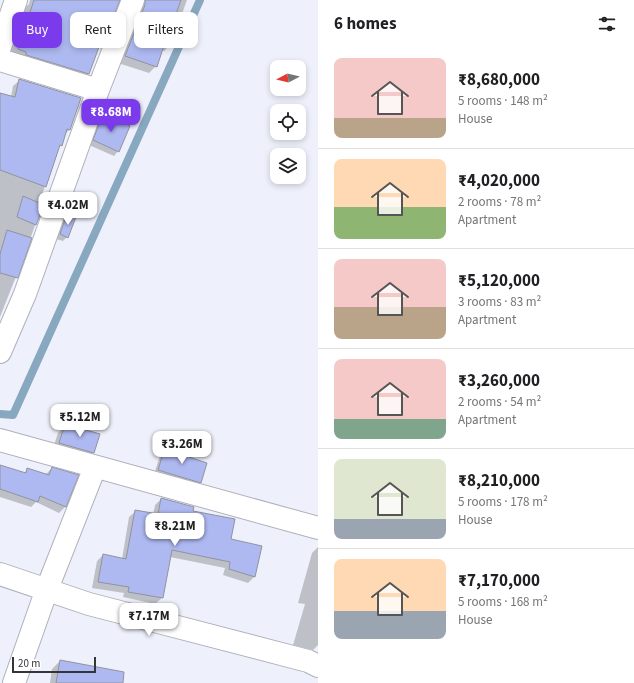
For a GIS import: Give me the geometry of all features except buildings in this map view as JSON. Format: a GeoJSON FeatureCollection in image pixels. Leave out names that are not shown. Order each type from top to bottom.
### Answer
{"type":"FeatureCollection","features":[{"type":"Feature","properties":{"kind":"street"},"geometry":{"type":"LineString","coordinates":[[0,47],[16,0]]}},
{"type":"Feature","properties":{"kind":"street"},"geometry":{"type":"LineString","coordinates":[[0,352],[25,294],[98,90],[133,0]]}},
{"type":"Feature","properties":{"kind":"street"},"geometry":{"type":"LineString","coordinates":[[0,60],[98,90]]}},
{"type":"Feature","properties":{"kind":"street"},"geometry":{"type":"LineString","coordinates":[[0,440],[318,528]]}},
{"type":"Feature","properties":{"kind":"street"},"geometry":{"type":"LineString","coordinates":[[14,683],[47,589],[95,467]]}},
{"type":"Feature","properties":{"kind":"street"},"geometry":{"type":"LineString","coordinates":[[0,574],[89,604],[308,660],[318,666]]}},
{"type":"Feature","properties":{"kind":"waterway"},"geometry":{"type":"LineString","coordinates":[[0,414],[13,415],[200,0]]}}]}
